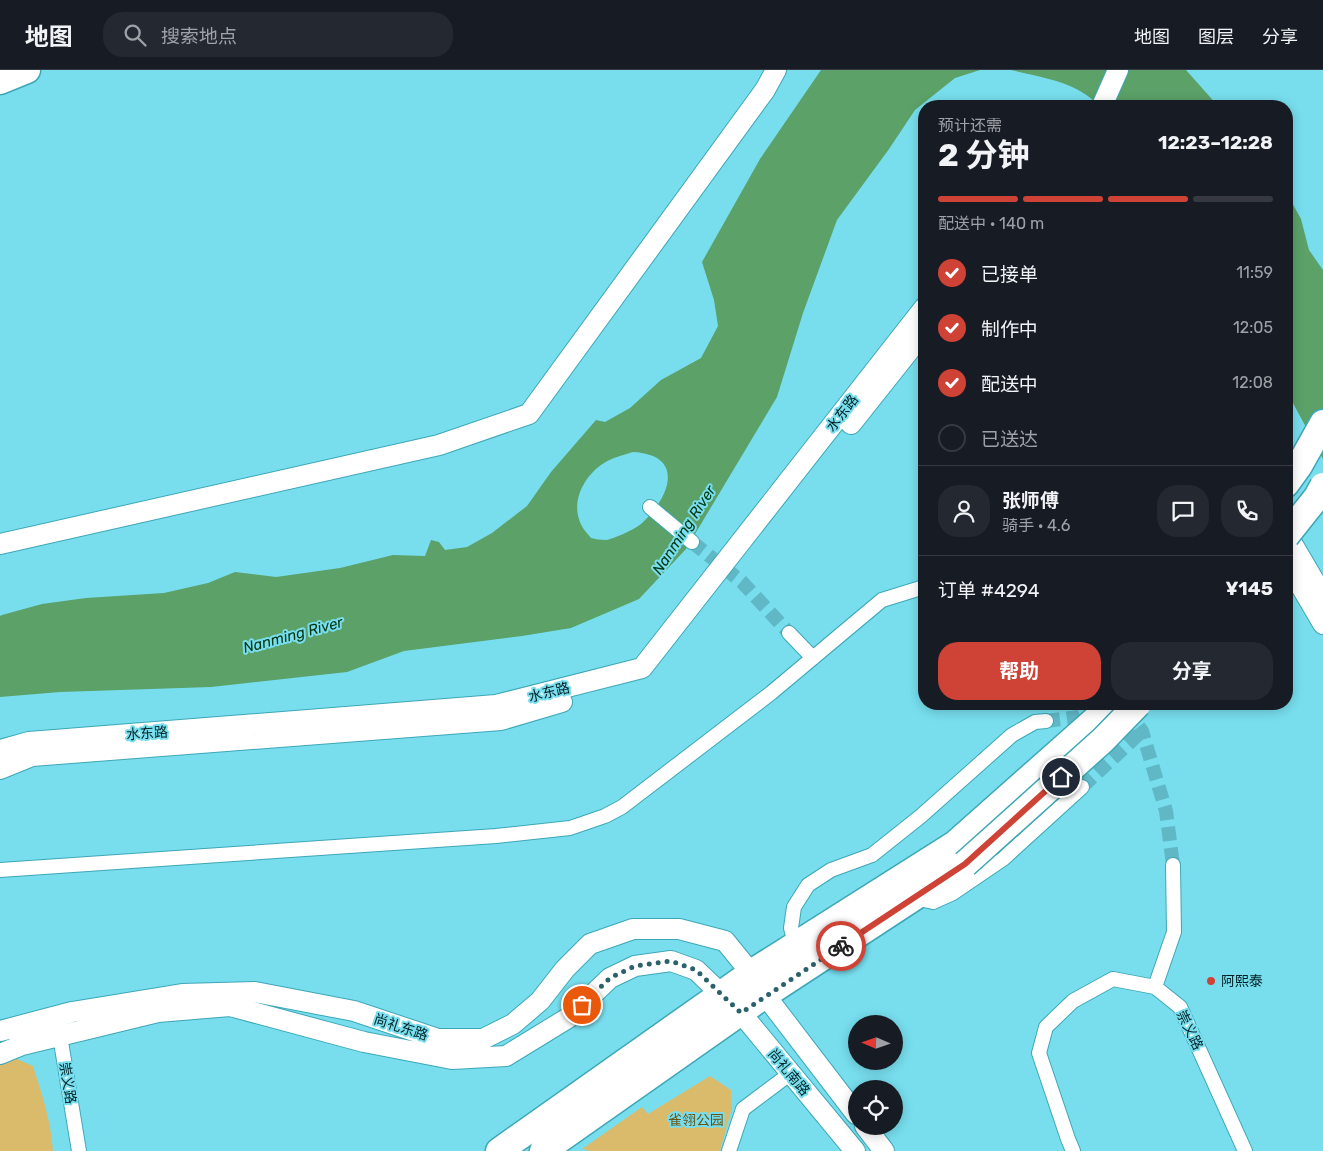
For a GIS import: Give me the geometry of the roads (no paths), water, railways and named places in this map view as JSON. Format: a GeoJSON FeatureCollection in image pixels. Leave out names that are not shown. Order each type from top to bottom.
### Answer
{"type":"FeatureCollection","features":[{"type":"Feature","properties":{"kind":"highway"},"geometry":{"type":"LineString","coordinates":[[0,81],[27,70]]}},
{"type":"Feature","properties":{"kind":"highway"},"geometry":{"type":"LineString","coordinates":[[1293,474],[1323,423]]}},
{"type":"Feature","properties":{"kind":"highway"},"geometry":{"type":"LineString","coordinates":[[1293,526],[1317,497],[1323,486]]}},
{"type":"Feature","properties":{"kind":"highway"},"geometry":{"type":"LineString","coordinates":[[543,1151],[765,995],[914,898],[1107,710]]}},
{"type":"Feature","properties":{"kind":"highway"},"geometry":{"type":"LineString","coordinates":[[499,1151],[795,944],[960,854],[1103,740],[1132,710]]}},
{"type":"Feature","properties":{"kind":"main road"},"geometry":{"type":"LineString","coordinates":[[0,544],[439,444],[529,414],[765,90],[776,70]]}},
{"type":"Feature","properties":{"kind":"main road"},"geometry":{"type":"LineString","coordinates":[[1105,100],[1118,70]]}},
{"type":"Feature","properties":{"kind":"main road","name":"水东路"},"geometry":{"type":"LineString","coordinates":[[0,750],[29,742],[496,705],[642,668],[918,316]]}},
{"type":"Feature","properties":{"kind":"main road","name":"水东路"},"geometry":{"type":"LineString","coordinates":[[0,769],[32,756],[501,720],[652,675],[918,340]]}},
{"type":"Feature","properties":{"kind":"main road"},"geometry":{"type":"LineString","coordinates":[[1293,547],[1323,596]]}},
{"type":"Feature","properties":{"kind":"main road"},"geometry":{"type":"LineString","coordinates":[[1293,573],[1323,624]]}},
{"type":"Feature","properties":{"kind":"main road","name":"尚礼东路"},"geometry":{"type":"LineString","coordinates":[[0,1030],[72,1012],[182,994],[255,992],[354,1011],[438,1039],[483,1039],[513,1024],[540,1001],[565,969],[590,944],[633,929],[679,929],[725,941],[751,973]]}},
{"type":"Feature","properties":{"kind":"main road","name":"尚礼东路"},"geometry":{"type":"LineString","coordinates":[[0,1054],[22,1045],[158,1012],[230,1006],[364,1042],[452,1059],[506,1056],[568,1018],[610,978],[635,966],[671,961],[696,970],[722,994]]}},
{"type":"Feature","properties":{"kind":"main road","name":"尚礼南路"},"geometry":{"type":"LineString","coordinates":[[751,973],[765,995],[848,1104]]}},
{"type":"Feature","properties":{"kind":"main road","name":"尚礼南路"},"geometry":{"type":"LineString","coordinates":[[722,994],[741,1013],[855,1151]]}},
{"type":"Feature","properties":{"kind":"main road"},"geometry":{"type":"LineString","coordinates":[[872,1135],[884,1151]]}},
{"type":"Feature","properties":{"kind":"street"},"geometry":{"type":"LineString","coordinates":[[650,507],[692,542]]}},
{"type":"Feature","properties":{"kind":"street"},"geometry":{"type":"LineString","coordinates":[[0,870],[496,836],[570,828],[605,816],[622,807],[770,693],[882,600],[918,590]]}},
{"type":"Feature","properties":{"kind":"street"},"geometry":{"type":"LineString","coordinates":[[789,633],[813,658]]}},
{"type":"Feature","properties":{"kind":"street"},"geometry":{"type":"LineString","coordinates":[[795,944],[791,928],[794,907],[808,886],[831,870],[872,855],[921,816],[1012,735],[1035,722],[1046,721]]}},
{"type":"Feature","properties":{"kind":"street"},"geometry":{"type":"LineString","coordinates":[[914,898],[933,902],[953,894],[1003,859],[1082,787]]}},
{"type":"Feature","properties":{"kind":"street"},"geometry":{"type":"LineString","coordinates":[[1155,987],[1174,932],[1173,865]]}},
{"type":"Feature","properties":{"kind":"street","name":"崇义路"},"geometry":{"type":"LineString","coordinates":[[1073,1151],[1038,1053],[1046,1027],[1073,1001],[1113,979],[1155,987],[1180,1006],[1245,1151]]}},
{"type":"Feature","properties":{"kind":"street","name":"崇义路"},"geometry":{"type":"LineString","coordinates":[[52,1018],[60,1036],[79,1151]]}},
{"type":"Feature","properties":{"kind":"street"},"geometry":{"type":"LineString","coordinates":[[729,1151],[743,1109],[791,1074]]}},
{"type":"Feature","properties":{"kind":"water","name":"Nanming River"},"geometry":{"type":"Polygon","coordinates":[[[821,70],[980,70],[955,78],[928,100],[918,100],[918,108],[837,220],[803,313],[777,397],[686,549],[639,599],[571,628],[404,651],[347,672],[211,687],[60,692],[0,697],[0,616],[2,615],[42,604],[86,598],[164,593],[208,583],[235,572],[276,577],[340,568],[393,555],[425,556],[431,540],[439,542],[445,550],[467,547],[492,533],[527,506],[551,472],[596,420],[605,422],[630,408],[661,380],[701,358],[718,326],[714,300],[702,262],[760,159],[821,70]],[[633,452],[611,459],[591,474],[582,489],[577,505],[580,522],[591,538],[606,540],[614,538],[641,524],[651,514],[665,491],[668,480],[667,470],[661,461],[650,455],[633,452]]]}},
{"type":"Feature","properties":{"kind":"water"},"geometry":{"type":"Polygon","coordinates":[[[1011,70],[1186,70],[1213,100],[1092,100],[1081,91],[1046,78],[1011,70]]]}},
{"type":"Feature","properties":{"kind":"water"},"geometry":{"type":"Polygon","coordinates":[[[1293,205],[1301,219],[1309,250],[1323,270],[1323,459],[1293,403],[1293,205]]]}},
{"type":"Feature","properties":{"kind":"tunnel"},"geometry":{"type":"LineString","coordinates":[[692,542],[742,582],[789,633]]}},
{"type":"Feature","properties":{"kind":"tunnel"},"geometry":{"type":"LineString","coordinates":[[1046,721],[1078,717],[1092,710]]}},
{"type":"Feature","properties":{"kind":"tunnel"},"geometry":{"type":"LineString","coordinates":[[1126,710],[1142,731],[1166,811],[1173,865]]}},
{"type":"Feature","properties":{"kind":"tunnel"},"geometry":{"type":"LineString","coordinates":[[1082,787],[1142,731]]}},
{"type":"Feature","properties":{"kind":"place","name":"阿熙泰"},"geometry":{"type":"Point","coordinates":[1211,981]}},
{"type":"Feature","properties":{"kind":"park label","name":"雀翎公园"},"geometry":{"type":"Point","coordinates":[696,1120]}}]}
